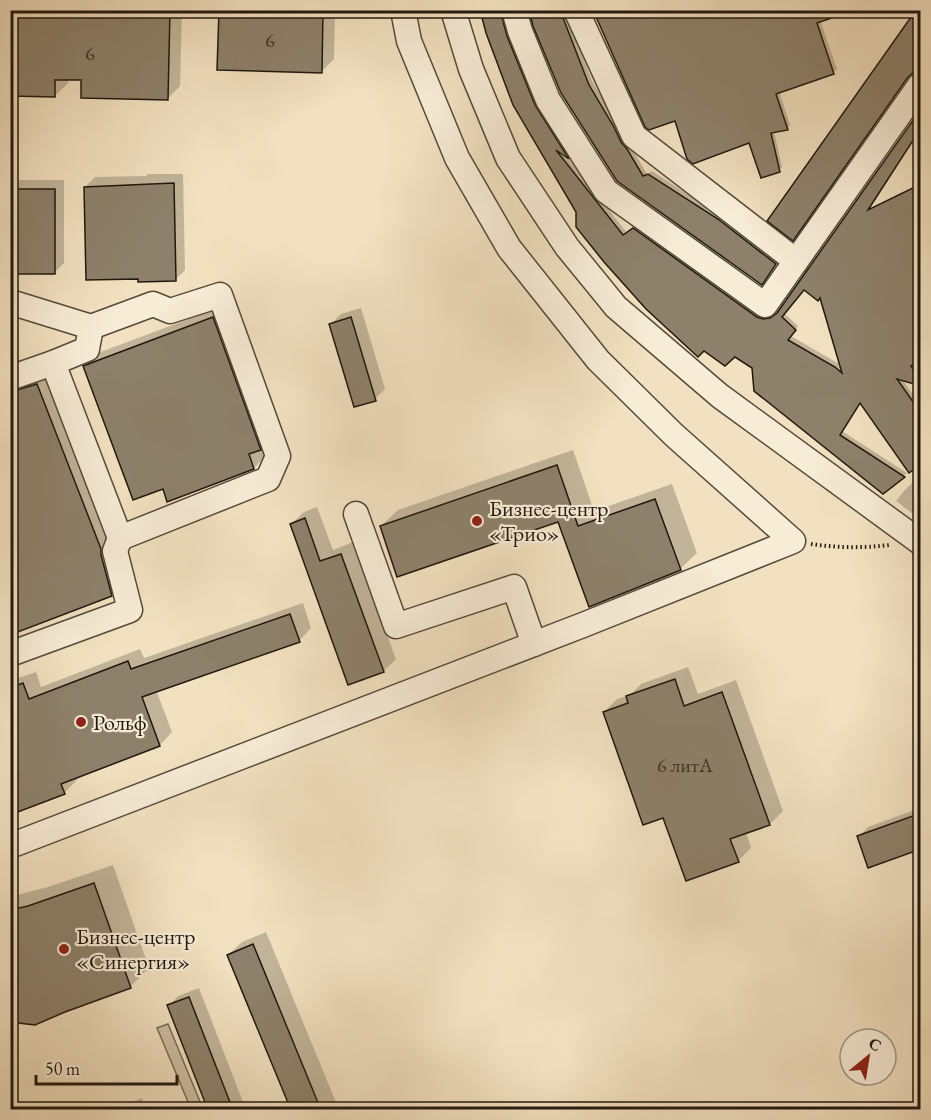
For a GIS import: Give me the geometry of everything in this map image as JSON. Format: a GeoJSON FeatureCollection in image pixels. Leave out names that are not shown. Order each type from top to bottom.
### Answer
{"type":"FeatureCollection","features":[{"type":"Feature","properties":{"kind":"street"},"geometry":{"type":"LineString","coordinates":[[10,846],[534,644],[793,541],[674,435],[598,360],[509,248],[457,158],[409,41],[402,10]]}},
{"type":"Feature","properties":{"kind":"street"},"geometry":{"type":"LineString","coordinates":[[453,10],[471,69],[508,158],[567,247],[615,307],[720,396],[918,540]]}},
{"type":"Feature","properties":{"kind":"street"},"geometry":{"type":"LineString","coordinates":[[514,10],[548,100],[606,191],[765,305],[921,85]]}},
{"type":"Feature","properties":{"kind":"street"},"geometry":{"type":"LineString","coordinates":[[576,10],[634,136],[796,261]]}},
{"type":"Feature","properties":{"kind":"street"},"geometry":{"type":"LineString","coordinates":[[10,302],[91,327],[153,304],[170,311],[220,295],[278,456],[268,479],[120,537]]}},
{"type":"Feature","properties":{"kind":"street"},"geometry":{"type":"LineString","coordinates":[[10,378],[87,349],[91,327]]}},
{"type":"Feature","properties":{"kind":"street"},"geometry":{"type":"LineString","coordinates":[[10,654],[130,610],[115,551],[120,537],[53,363]]}},
{"type":"Feature","properties":{"kind":"street"},"geometry":{"type":"LineString","coordinates":[[356,514],[396,626],[514,587],[534,644]]}},
{"type":"Feature","properties":{"kind":"path"},"geometry":{"type":"LineString","coordinates":[[793,541],[832,547],[863,548],[918,540]]}},
{"type":"Feature","properties":{"kind":"shaded area"},"geometry":{"type":"Polygon","coordinates":[[[168,1024],[203,1109],[191,1109],[157,1028],[168,1024]]]}},
{"type":"Feature","properties":{"kind":"building"},"geometry":{"type":"Polygon","coordinates":[[[10,10],[170,10],[168,100],[81,98],[81,80],[55,80],[55,97],[10,96],[10,10]]]}},
{"type":"Feature","properties":{"kind":"building"},"geometry":{"type":"Polygon","coordinates":[[[219,10],[323,10],[322,73],[217,70],[219,10]]]}},
{"type":"Feature","properties":{"kind":"building"},"geometry":{"type":"Polygon","coordinates":[[[480,10],[500,10],[507,36],[535,105],[569,159],[556,150],[623,235],[633,228],[757,317],[763,319],[770,318],[777,313],[921,109],[921,128],[868,210],[921,184],[921,360],[911,366],[921,386],[897,379],[921,413],[921,464],[909,473],[860,403],[840,435],[905,477],[883,494],[754,391],[752,368],[735,357],[725,366],[704,351],[698,357],[646,309],[576,227],[576,212],[513,105],[486,33],[480,10]],[[804,290],[782,317],[796,330],[788,340],[842,373],[820,298],[818,301],[804,290]]]}},
{"type":"Feature","properties":{"kind":"building"},"geometry":{"type":"Polygon","coordinates":[[[529,10],[560,10],[589,85],[643,176],[648,174],[718,219],[776,264],[762,285],[617,181],[561,93],[533,26],[529,10]]]}},
{"type":"Feature","properties":{"kind":"building"},"geometry":{"type":"Polygon","coordinates":[[[593,10],[845,10],[846,13],[817,23],[834,74],[776,94],[788,130],[771,133],[780,172],[761,178],[749,143],[693,164],[687,159],[675,121],[649,130],[645,127],[593,10]]]}},
{"type":"Feature","properties":{"kind":"building"},"geometry":{"type":"Polygon","coordinates":[[[916,10],[921,10],[921,71],[914,72],[908,77],[793,241],[767,221],[916,10]]]}},
{"type":"Feature","properties":{"kind":"building"},"geometry":{"type":"Polygon","coordinates":[[[174,183],[176,281],[86,280],[84,187],[174,183]]]}},
{"type":"Feature","properties":{"kind":"building"},"geometry":{"type":"Polygon","coordinates":[[[10,189],[55,189],[55,274],[10,274],[10,189]]]}},
{"type":"Feature","properties":{"kind":"building"},"geometry":{"type":"Polygon","coordinates":[[[213,317],[261,450],[249,454],[254,469],[167,502],[163,489],[133,500],[83,366],[213,317]]]}},
{"type":"Feature","properties":{"kind":"building"},"geometry":{"type":"Polygon","coordinates":[[[351,317],[376,401],[354,407],[329,324],[351,317]]]}},
{"type":"Feature","properties":{"kind":"building"},"geometry":{"type":"Polygon","coordinates":[[[37,384],[101,549],[112,596],[10,635],[10,392],[37,384]]]}},
{"type":"Feature","properties":{"kind":"building"},"geometry":{"type":"Polygon","coordinates":[[[557,465],[578,526],[655,499],[681,570],[589,607],[558,522],[397,577],[380,526],[557,465]]]}},
{"type":"Feature","properties":{"kind":"building"},"geometry":{"type":"Polygon","coordinates":[[[305,518],[320,561],[341,554],[384,672],[348,685],[290,524],[305,518]]]}},
{"type":"Feature","properties":{"kind":"building","name":"Рольф"},"geometry":{"type":"Polygon","coordinates":[[[290,614],[300,642],[142,697],[160,746],[61,784],[65,794],[10,815],[10,688],[23,683],[29,699],[128,661],[131,669],[290,614]]]}},
{"type":"Feature","properties":{"kind":"building"},"geometry":{"type":"Polygon","coordinates":[[[675,679],[684,706],[722,692],[770,825],[730,839],[739,862],[686,881],[663,818],[643,825],[603,712],[628,703],[626,696],[675,679]]]}},
{"type":"Feature","properties":{"kind":"building"},"geometry":{"type":"Polygon","coordinates":[[[921,813],[921,849],[868,868],[857,836],[921,813]]]}},
{"type":"Feature","properties":{"kind":"building","name":"Бизнес-центр «Синергия»"},"geometry":{"type":"Polygon","coordinates":[[[94,883],[131,988],[35,1025],[10,1022],[10,910],[94,883]]]}},
{"type":"Feature","properties":{"kind":"building"},"geometry":{"type":"Polygon","coordinates":[[[253,944],[321,1110],[291,1110],[227,955],[253,944]]]}},
{"type":"Feature","properties":{"kind":"building"},"geometry":{"type":"Polygon","coordinates":[[[189,997],[233,1110],[208,1110],[167,1005],[189,997]]]}},
{"type":"Feature","properties":{"kind":"place","name":"Бизнес-центр «Трио»"},"geometry":{"type":"Point","coordinates":[477,521]}},
{"type":"Feature","properties":{"kind":"place","name":"Рольф"},"geometry":{"type":"Point","coordinates":[81,722]}},
{"type":"Feature","properties":{"kind":"place","name":"Бизнес-центр «Синергия»"},"geometry":{"type":"Point","coordinates":[64,949]}}]}
